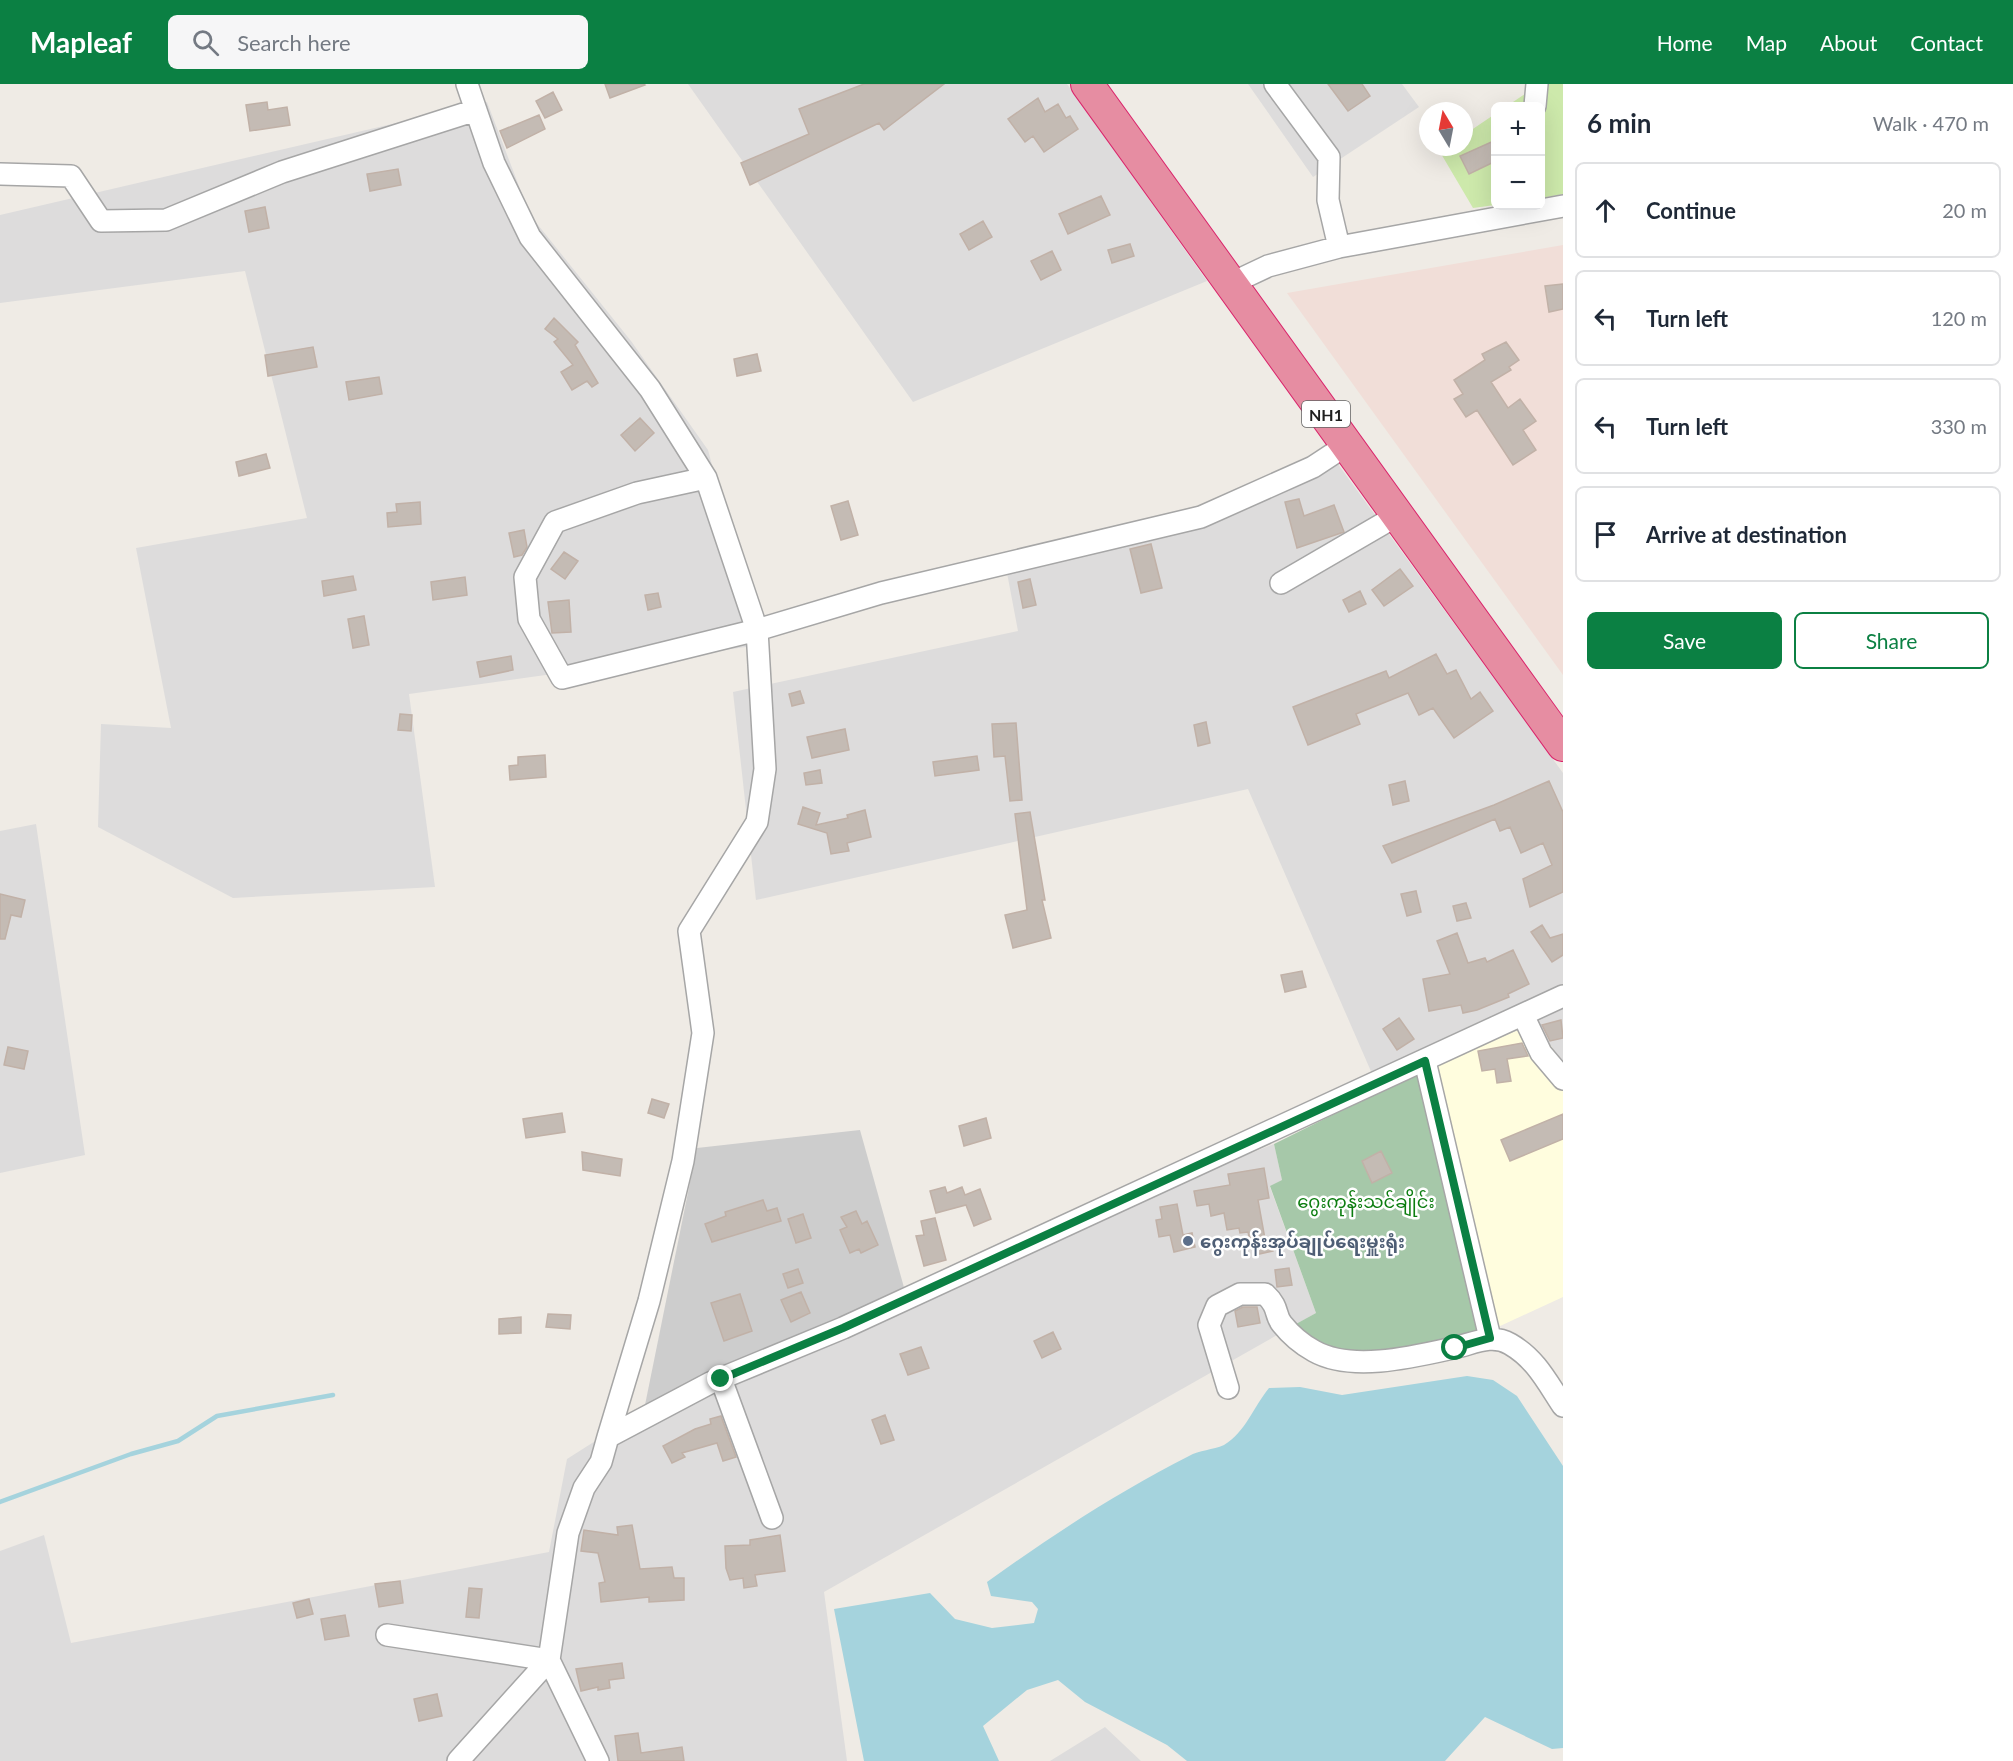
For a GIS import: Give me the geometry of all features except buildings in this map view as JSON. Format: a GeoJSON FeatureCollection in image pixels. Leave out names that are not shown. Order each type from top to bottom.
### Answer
{"type":"FeatureCollection","features":[{"type":"Feature","properties":{"kind":"highway","name":"NH1"},"geometry":{"type":"LineString","coordinates":[[1087,84],[1563,745]]}},
{"type":"Feature","properties":{"kind":"street"},"geometry":{"type":"LineString","coordinates":[[458,1761],[549,1660],[568,1533],[584,1488],[600,1462],[649,1301],[686,1138],[703,1033],[689,931],[757,822],[765,769],[757,630],[706,478],[650,389],[530,237],[494,164],[467,84]]}},
{"type":"Feature","properties":{"kind":"street"},"geometry":{"type":"LineString","coordinates":[[1275,84],[1329,157],[1328,200],[1339,248]]}},
{"type":"Feature","properties":{"kind":"street"},"geometry":{"type":"LineString","coordinates":[[1535,102],[1537,84]]}},
{"type":"Feature","properties":{"kind":"street"},"geometry":{"type":"LineString","coordinates":[[0,174],[71,176],[101,221],[166,220],[282,172],[476,110]]}},
{"type":"Feature","properties":{"kind":"street"},"geometry":{"type":"LineString","coordinates":[[1230,284],[1268,266],[1339,248],[1563,206]]}},
{"type":"Feature","properties":{"kind":"street"},"geometry":{"type":"LineString","coordinates":[[706,478],[637,493],[555,522],[525,577],[529,619],[562,678],[757,630],[881,593],[1201,517],[1313,467],[1348,444]]}},
{"type":"Feature","properties":{"kind":"street"},"geometry":{"type":"LineString","coordinates":[[1281,583],[1398,515]]}},
{"type":"Feature","properties":{"kind":"street"},"geometry":{"type":"LineString","coordinates":[[608,1437],[721,1379],[843,1328],[1563,996]]}},
{"type":"Feature","properties":{"kind":"street"},"geometry":{"type":"LineString","coordinates":[[1522,1015],[1541,1053],[1563,1079]]}},
{"type":"Feature","properties":{"kind":"street"},"geometry":{"type":"LineString","coordinates":[[1425,1061],[1490,1338]]}},
{"type":"Feature","properties":{"kind":"street"},"geometry":{"type":"LineString","coordinates":[[1228,1388],[1209,1325],[1217,1306],[1240,1294],[1264,1294],[1276,1305],[1281,1323],[1295,1337],[1313,1351],[1338,1361],[1402,1357],[1455,1348],[1490,1338],[1509,1343],[1541,1368],[1563,1406]]}},
{"type":"Feature","properties":{"kind":"street"},"geometry":{"type":"LineString","coordinates":[[721,1379],[772,1518]]}},
{"type":"Feature","properties":{"kind":"street"},"geometry":{"type":"LineString","coordinates":[[387,1635],[549,1660]]}},
{"type":"Feature","properties":{"kind":"street"},"geometry":{"type":"LineString","coordinates":[[549,1660],[598,1761]]}},
{"type":"Feature","properties":{"kind":"shaded area"},"geometry":{"type":"Polygon","coordinates":[[[688,84],[1067,84],[1207,281],[913,402],[688,84]]]}},
{"type":"Feature","properties":{"kind":"shaded area"},"geometry":{"type":"Polygon","coordinates":[[[1248,84],[1402,84],[1419,107],[1313,177],[1248,84]]]}},
{"type":"Feature","properties":{"kind":"shaded area"},"geometry":{"type":"Polygon","coordinates":[[[487,102],[530,215],[631,341],[708,450],[760,645],[409,694],[435,887],[233,898],[98,827],[101,724],[171,728],[136,548],[307,518],[245,271],[0,303],[0,215],[487,102]]]}},
{"type":"Feature","properties":{"kind":"shaded area"},"geometry":{"type":"Polygon","coordinates":[[[1563,245],[1563,675],[1287,293],[1563,245]]]}},
{"type":"Feature","properties":{"kind":"shaded area"},"geometry":{"type":"Polygon","coordinates":[[[1335,460],[1563,773],[1563,1063],[1380,1092],[1248,789],[756,900],[733,692],[1018,631],[1007,573],[1335,460]]]}},
{"type":"Feature","properties":{"kind":"shaded area"},"geometry":{"type":"Polygon","coordinates":[[[36,824],[85,1155],[0,1173],[0,831],[36,824]]]}},
{"type":"Feature","properties":{"kind":"shaded area"},"geometry":{"type":"Polygon","coordinates":[[[1535,1023],[1563,1063],[1563,1297],[1485,1333],[1423,1070],[1535,1023]]]}},
{"type":"Feature","properties":{"kind":"shaded area"},"geometry":{"type":"Polygon","coordinates":[[[860,1130],[905,1291],[644,1410],[697,1148],[860,1130]]]}},
{"type":"Feature","properties":{"kind":"shaded area"},"geometry":{"type":"Polygon","coordinates":[[[1274,1144],[1282,1180],[1270,1187],[1316,1313],[824,1592],[847,1761],[0,1761],[0,1551],[44,1535],[71,1643],[549,1552],[567,1459],[644,1410],[905,1291],[1274,1144]]]}},
{"type":"Feature","properties":{"kind":"shaded area"},"geometry":{"type":"Polygon","coordinates":[[[1105,1727],[1141,1761],[1050,1761],[1105,1727]]]}},
{"type":"Feature","properties":{"kind":"green space"},"geometry":{"type":"Polygon","coordinates":[[[1540,84],[1563,84],[1563,194],[1545,197],[1545,102],[1513,102],[1540,84]]]}},
{"type":"Feature","properties":{"kind":"green space"},"geometry":{"type":"Polygon","coordinates":[[[1491,117],[1491,206],[1473,208],[1442,156],[1473,156],[1473,129],[1491,117]]]}},
{"type":"Feature","properties":{"kind":"green space","name":"ဂွေးကုန်းသင်ချိုင်း"},"geometry":{"type":"Polygon","coordinates":[[[1423,1070],[1485,1333],[1380,1355],[1325,1352],[1296,1324],[1316,1313],[1270,1186],[1282,1180],[1274,1144],[1423,1070]]]}},
{"type":"Feature","properties":{"kind":"water"},"geometry":{"type":"Polygon","coordinates":[[[1467,1376],[1493,1380],[1517,1396],[1563,1466],[1563,1748],[1552,1749],[1485,1717],[1445,1761],[1187,1761],[1167,1745],[1085,1702],[1058,1680],[1027,1690],[983,1726],[999,1761],[864,1761],[834,1609],[930,1593],[955,1619],[992,1628],[1034,1623],[1038,1609],[1032,1602],[991,1596],[987,1582],[1060,1531],[1136,1484],[1193,1454],[1224,1445],[1238,1434],[1269,1388],[1300,1387],[1342,1395],[1467,1376]]]}},
{"type":"Feature","properties":{"kind":"waterway"},"geometry":{"type":"LineString","coordinates":[[0,1502],[131,1454],[178,1441],[217,1416],[333,1395]]}},
{"type":"Feature","properties":{"kind":"place","name":"ဂွေးကုန်းအုပ်ချုပ်ရေးမှူးရုံး"},"geometry":{"type":"Point","coordinates":[1188,1241]}},
{"type":"Feature","properties":{"kind":"route"},"geometry":{"type":"LineString","coordinates":[[721,1379],[843,1328],[1425,1061],[1490,1338],[1455,1348]]}}]}
